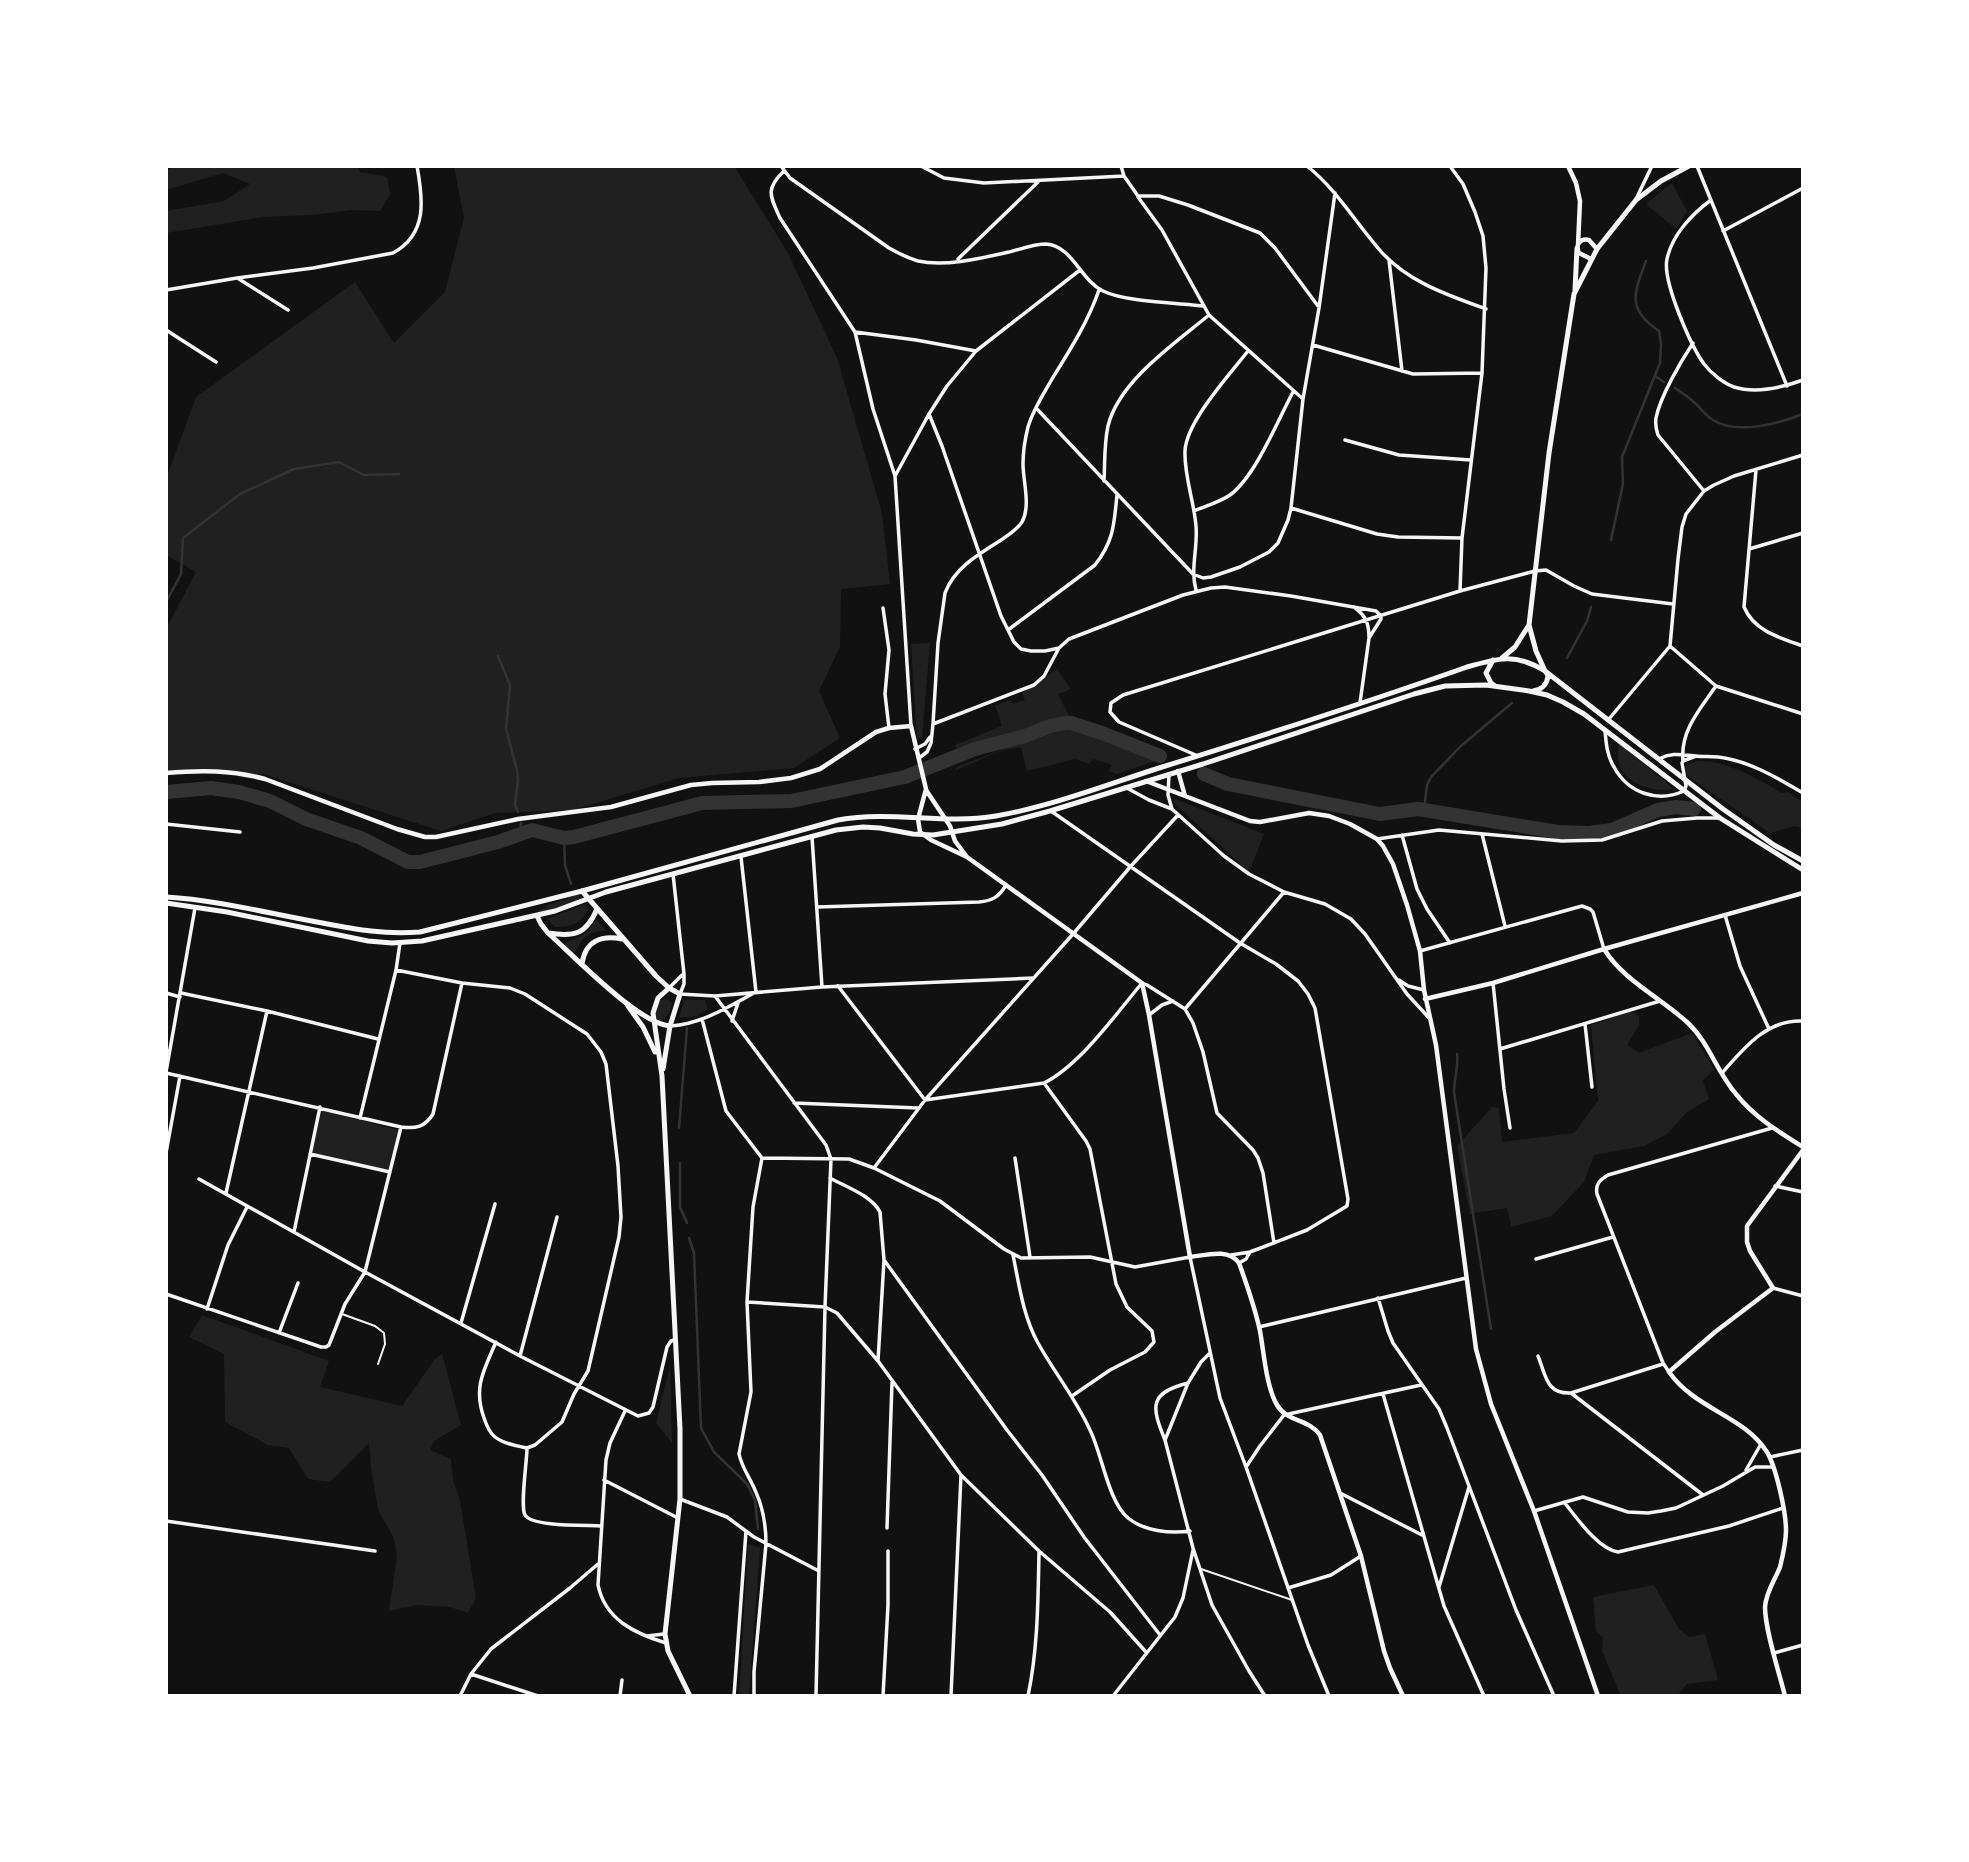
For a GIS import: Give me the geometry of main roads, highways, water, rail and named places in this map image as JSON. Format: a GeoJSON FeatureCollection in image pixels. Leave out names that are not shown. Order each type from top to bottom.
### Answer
{"type":"FeatureCollection","features":[{"type":"Feature","properties":{"kind":"main road"},"geometry":{"type":"LineString","coordinates":[[1574,294],[1597,249],[1636,200],[1661,181],[1689,166]]}},
{"type":"Feature","properties":{"kind":"main road"},"geometry":{"type":"LineString","coordinates":[[1530,691],[1538,691],[1546,684],[1548,676],[1536,650],[1529,625],[1549,453],[1574,294],[1577,246]]}},
{"type":"Feature","properties":{"kind":"main road"},"geometry":{"type":"LineString","coordinates":[[1502,658],[1515,647],[1529,625]]}},
{"type":"Feature","properties":{"kind":"main road"},"geometry":{"type":"LineString","coordinates":[[166,897],[200,900],[365,932],[397,934],[430,930],[838,820],[876,815],[918,819],[994,817],[1037,807],[1502,658],[1525,661],[1545,671],[1749,828],[1803,861]]}},
{"type":"Feature","properties":{"kind":"main road"},"geometry":{"type":"LineString","coordinates":[[1493,660],[1486,673],[1490,683],[1495,686]]}},
{"type":"Feature","properties":{"kind":"main road"},"geometry":{"type":"LineString","coordinates":[[166,903],[195,906],[368,941],[422,941],[537,916],[672,873],[812,835],[863,827],[923,835],[1002,824],[1169,774],[1414,694],[1472,684],[1530,691],[1563,702],[1605,729],[1720,818],[1803,870]]}},
{"type":"Feature","properties":{"kind":"main road"},"geometry":{"type":"LineString","coordinates":[[582,891],[656,976],[669,988],[680,993],[670,1026],[662,1076]]}},
{"type":"Feature","properties":{"kind":"main road"},"geometry":{"type":"LineString","coordinates":[[561,896],[541,905],[537,911],[537,916],[548,933],[624,1001],[653,1021],[670,1026]]}},
{"type":"Feature","properties":{"kind":"main road"},"geometry":{"type":"LineString","coordinates":[[548,933],[574,935],[589,925],[597,909]]}},
{"type":"Feature","properties":{"kind":"main road"},"geometry":{"type":"LineString","coordinates":[[582,964],[583,954],[601,937],[622,939]]}},
{"type":"Feature","properties":{"kind":"main road"},"geometry":{"type":"LineString","coordinates":[[669,988],[654,1006],[653,1021],[662,1076],[680,1429],[680,1499],[665,1634],[666,1643],[690,1696]]}},
{"type":"Feature","properties":{"kind":"main road"},"geometry":{"type":"LineString","coordinates":[[624,1001],[643,1027],[659,1060]]}},
{"type":"Feature","properties":{"kind":"waterway"},"geometry":{"type":"LineString","coordinates":[[1611,540],[1623,484],[1622,457],[1660,363],[1659,331],[1648,323],[1637,308],[1636,291],[1646,261]]}},
{"type":"Feature","properties":{"kind":"waterway"},"geometry":{"type":"LineString","coordinates":[[1655,376],[1664,382]]}},
{"type":"Feature","properties":{"kind":"waterway"},"geometry":{"type":"LineString","coordinates":[[1675,388],[1711,418],[1733,427],[1770,424],[1803,414]]}},
{"type":"Feature","properties":{"kind":"waterway"},"geometry":{"type":"LineString","coordinates":[[166,602],[181,574],[183,538],[240,494],[294,469],[339,462],[364,475],[399,474]]}},
{"type":"Feature","properties":{"kind":"waterway"},"geometry":{"type":"LineString","coordinates":[[1567,658],[1587,621],[1591,607]]}},
{"type":"Feature","properties":{"kind":"waterway"},"geometry":{"type":"LineString","coordinates":[[498,656],[510,685],[506,729],[517,770],[515,805],[518,812]]}},
{"type":"Feature","properties":{"kind":"waterway"},"geometry":{"type":"LineString","coordinates":[[1424,810],[1427,785],[1431,777],[1461,746],[1512,703]]}},
{"type":"Feature","properties":{"kind":"waterway"},"geometry":{"type":"LineString","coordinates":[[166,792],[211,788],[239,792],[270,801],[306,819],[361,838],[408,862],[420,862],[498,842],[532,830],[564,838],[574,837],[702,803],[791,801],[905,777],[975,749],[1065,723],[1102,733],[1160,756]]}},
{"type":"Feature","properties":{"kind":"waterway"},"geometry":{"type":"LineString","coordinates":[[1204,774],[1228,784],[1380,814],[1418,809],[1558,832],[1589,833],[1612,830],[1658,810],[1676,807],[1694,809]]}},
{"type":"Feature","properties":{"kind":"waterway"},"geometry":{"type":"LineString","coordinates":[[520,835],[521,823]]}},
{"type":"Feature","properties":{"kind":"waterway"},"geometry":{"type":"LineString","coordinates":[[564,838],[565,865],[571,884]]}},
{"type":"Feature","properties":{"kind":"waterway"},"geometry":{"type":"LineString","coordinates":[[679,1128],[687,1028]]}},
{"type":"Feature","properties":{"kind":"waterway"},"geometry":{"type":"LineString","coordinates":[[1457,1054],[1454,1092],[1491,1329]]}},
{"type":"Feature","properties":{"kind":"waterway"},"geometry":{"type":"LineString","coordinates":[[680,1163],[680,1207],[687,1223]]}},
{"type":"Feature","properties":{"kind":"waterway"},"geometry":{"type":"LineString","coordinates":[[689,1238],[694,1253],[701,1428],[714,1452],[747,1484],[755,1500],[758,1529]]}}]}
